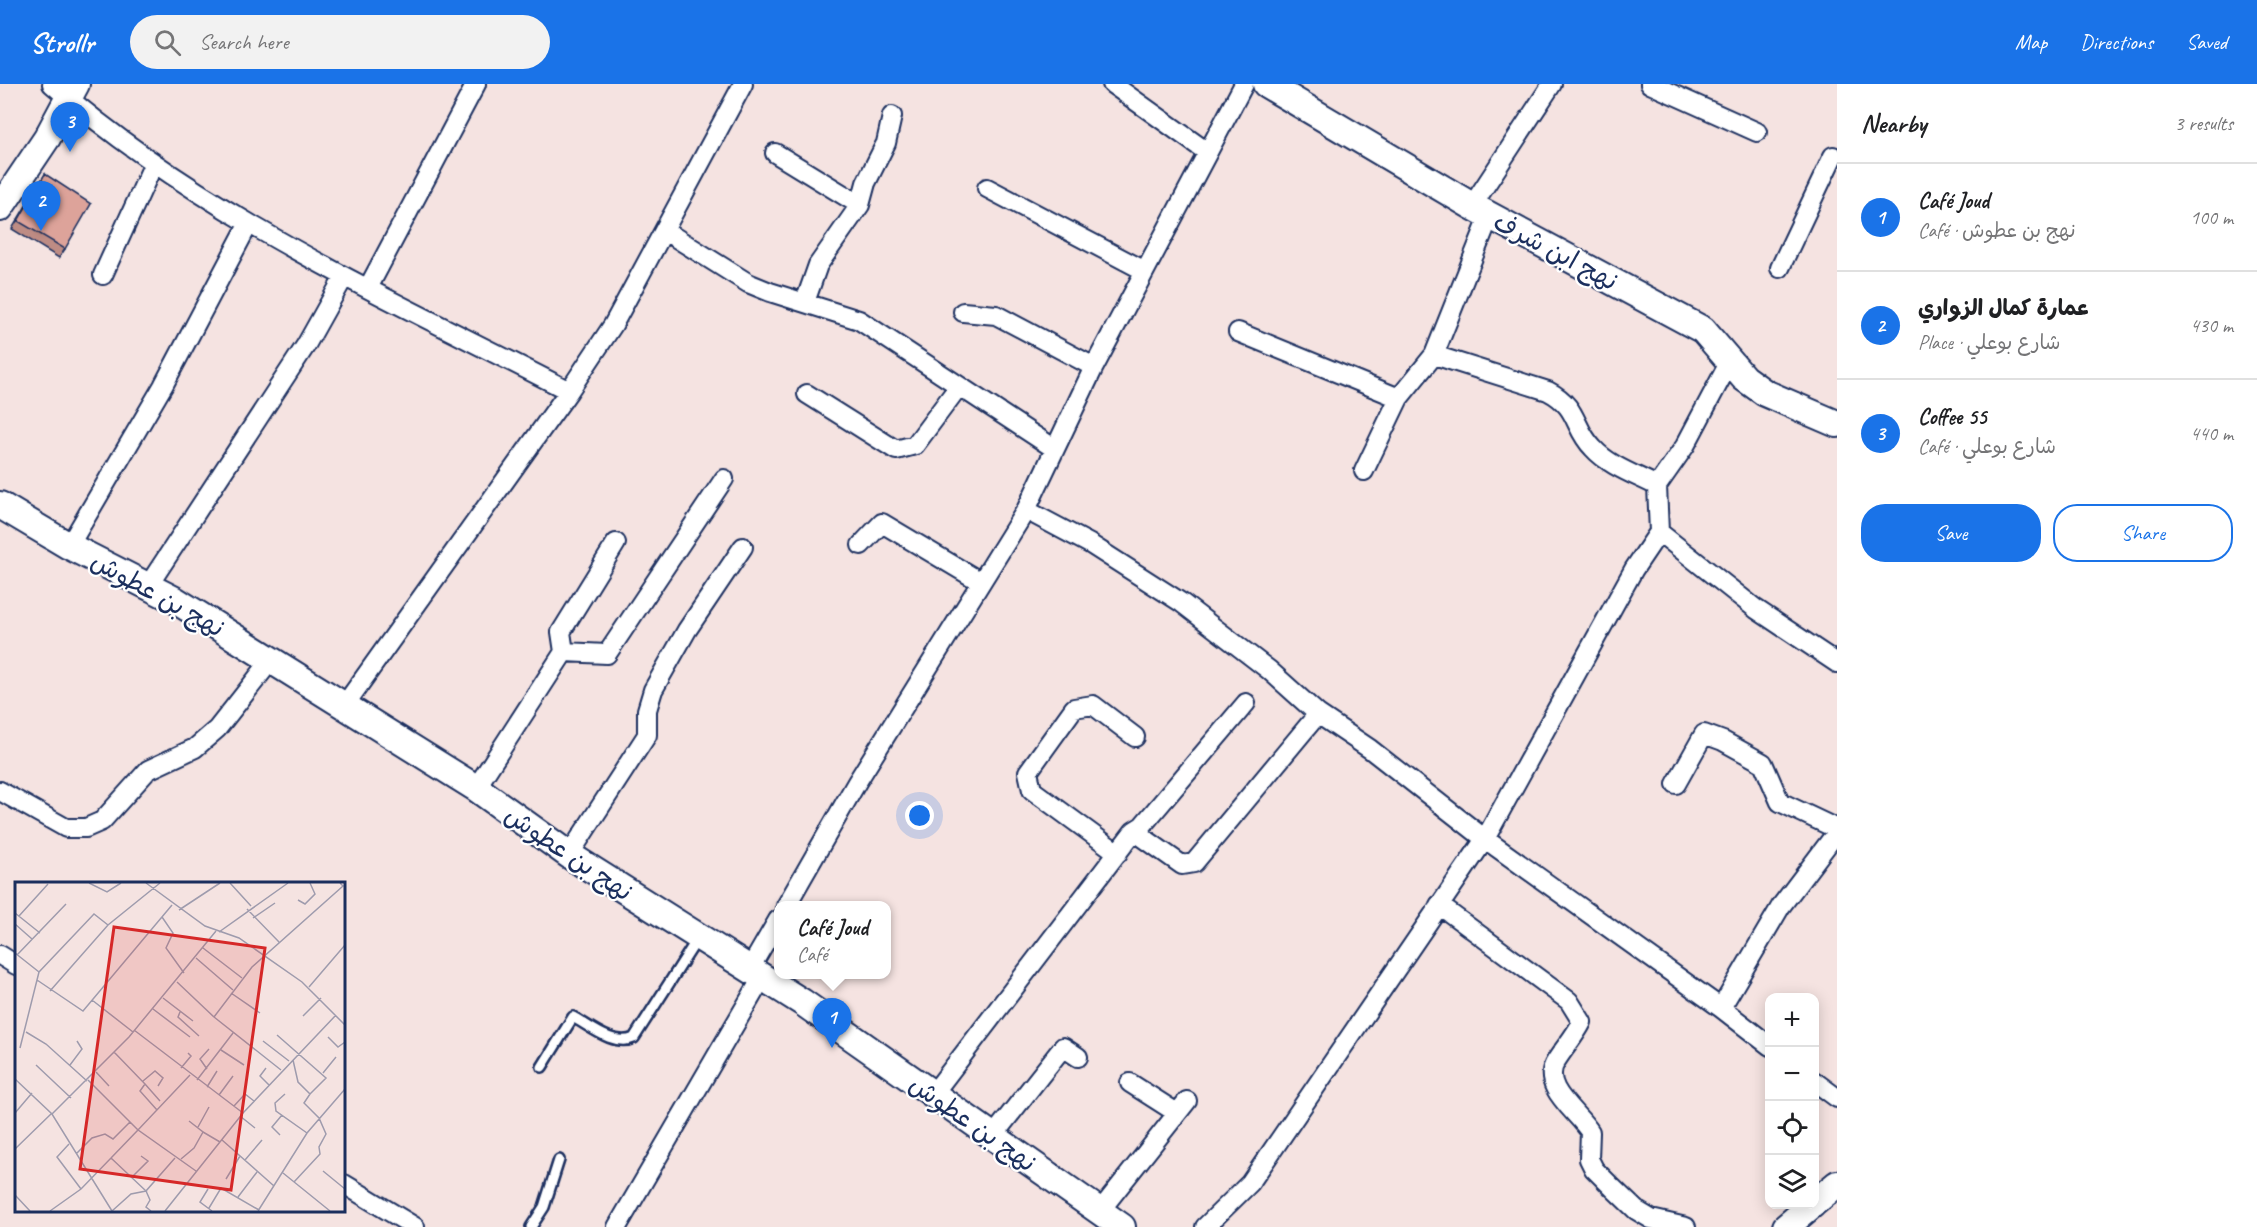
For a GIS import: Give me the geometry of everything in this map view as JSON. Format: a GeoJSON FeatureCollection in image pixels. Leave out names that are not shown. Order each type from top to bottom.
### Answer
{"type":"FeatureCollection","features":[{"type":"Feature","properties":{"kind":"street"},"geometry":{"type":"LineString","coordinates":[[368,288],[476,84]]}},
{"type":"Feature","properties":{"kind":"street"},"geometry":{"type":"LineString","coordinates":[[344,706],[569,391],[613,325],[743,84]]}},
{"type":"Feature","properties":{"kind":"street"},"geometry":{"type":"LineString","coordinates":[[1112,84],[1208,152]]}},
{"type":"Feature","properties":{"kind":"street"},"geometry":{"type":"LineString","coordinates":[[789,901],[857,782],[1026,510],[1094,368],[1244,84]]}},
{"type":"Feature","properties":{"kind":"street"},"geometry":{"type":"LineString","coordinates":[[1364,471],[1399,398],[1434,355],[1481,211],[1552,84]]}},
{"type":"Feature","properties":{"kind":"street"},"geometry":{"type":"LineString","coordinates":[[1650,84],[1757,132]]}},
{"type":"Feature","properties":{"kind":"street","name":"نهج ابن شرف"},"geometry":{"type":"LineString","coordinates":[[1275,86],[1481,211],[1702,330],[1729,363],[1765,393],[1837,424]]}},
{"type":"Feature","properties":{"kind":"street"},"geometry":{"type":"LineString","coordinates":[[0,208],[66,89],[154,163],[248,225],[344,277],[569,391]]}},
{"type":"Feature","properties":{"kind":"street"},"geometry":{"type":"LineString","coordinates":[[806,302],[818,265],[860,205],[866,183],[886,143],[892,116]]}},
{"type":"Feature","properties":{"kind":"street"},"geometry":{"type":"LineString","coordinates":[[775,153],[860,205]]}},
{"type":"Feature","properties":{"kind":"street"},"geometry":{"type":"LineString","coordinates":[[1780,268],[1836,153]]}},
{"type":"Feature","properties":{"kind":"street"},"geometry":{"type":"LineString","coordinates":[[103,274],[154,163]]}},
{"type":"Feature","properties":{"kind":"street"},"geometry":{"type":"LineString","coordinates":[[987,188],[1145,271]]}},
{"type":"Feature","properties":{"kind":"street"},"geometry":{"type":"LineString","coordinates":[[69,546],[163,386],[248,225]]}},
{"type":"Feature","properties":{"kind":"street"},"geometry":{"type":"LineString","coordinates":[[665,231],[748,283],[859,320],[1055,449]]}},
{"type":"Feature","properties":{"kind":"street"},"geometry":{"type":"LineString","coordinates":[[148,586],[306,345],[344,277]]}},
{"type":"Feature","properties":{"kind":"street"},"geometry":{"type":"LineString","coordinates":[[963,312],[996,315],[1094,368]]}},
{"type":"Feature","properties":{"kind":"street"},"geometry":{"type":"LineString","coordinates":[[1238,332],[1399,398]]}},
{"type":"Feature","properties":{"kind":"street"},"geometry":{"type":"LineString","coordinates":[[1434,355],[1454,364],[1548,391],[1564,399],[1592,448],[1608,460],[1658,486]]}},
{"type":"Feature","properties":{"kind":"street"},"geometry":{"type":"LineString","coordinates":[[1204,1227],[1250,1183],[1485,839],[1634,569],[1659,532],[1658,486],[1685,446],[1729,363]]}},
{"type":"Feature","properties":{"kind":"street"},"geometry":{"type":"LineString","coordinates":[[807,394],[896,450],[915,445],[959,386]]}},
{"type":"Feature","properties":{"kind":"street"},"geometry":{"type":"LineString","coordinates":[[564,652],[607,654],[724,479]]}},
{"type":"Feature","properties":{"kind":"street","name":"نهج بن عطوش"},"geometry":{"type":"LineString","coordinates":[[0,505],[69,546],[148,586],[272,659],[476,788],[569,855],[802,1002],[1122,1227]]}},
{"type":"Feature","properties":{"kind":"street"},"geometry":{"type":"LineString","coordinates":[[1026,510],[1090,544],[1182,603],[1269,670],[1318,714],[1371,749],[1485,839],[1765,1042]]}},
{"type":"Feature","properties":{"kind":"street"},"geometry":{"type":"LineString","coordinates":[[861,545],[882,523],[981,582]]}},
{"type":"Feature","properties":{"kind":"street"},"geometry":{"type":"LineString","coordinates":[[1659,532],[1756,609],[1837,663]]}},
{"type":"Feature","properties":{"kind":"street"},"geometry":{"type":"LineString","coordinates":[[476,788],[564,652],[561,632],[616,543]]}},
{"type":"Feature","properties":{"kind":"street"},"geometry":{"type":"LineString","coordinates":[[569,855],[647,735],[647,710],[653,690],[687,630],[743,547]]}},
{"type":"Feature","properties":{"kind":"street"},"geometry":{"type":"LineString","coordinates":[[0,791],[66,828],[86,828],[102,821],[148,770],[195,748],[217,729],[272,659]]}},
{"type":"Feature","properties":{"kind":"street"},"geometry":{"type":"LineString","coordinates":[[933,1094],[1134,831],[1142,826],[1246,703]]}},
{"type":"Feature","properties":{"kind":"street"},"geometry":{"type":"LineString","coordinates":[[1118,853],[1032,790],[1028,772],[1074,708],[1093,705],[1135,736]]}},
{"type":"Feature","properties":{"kind":"street"},"geometry":{"type":"LineString","coordinates":[[1134,831],[1182,865],[1194,863],[1318,714]]}},
{"type":"Feature","properties":{"kind":"street"},"geometry":{"type":"LineString","coordinates":[[1676,784],[1704,734],[1723,741],[1763,763],[1780,802],[1837,831],[1781,906],[1721,1008]]}},
{"type":"Feature","properties":{"kind":"street"},"geometry":{"type":"LineString","coordinates":[[1439,905],[1569,1001],[1577,1011],[1582,1022],[1554,1064],[1550,1076],[1554,1087],[1590,1132],[1589,1160],[1594,1169],[1636,1210],[1651,1219],[1686,1227]]}},
{"type":"Feature","properties":{"kind":"street"},"geometry":{"type":"LineString","coordinates":[[617,1227],[755,974],[774,929]]}},
{"type":"Feature","properties":{"kind":"street"},"geometry":{"type":"LineString","coordinates":[[0,955],[15,964]]}},
{"type":"Feature","properties":{"kind":"street"},"geometry":{"type":"LineString","coordinates":[[993,1136],[1063,1047],[1078,1057]]}},
{"type":"Feature","properties":{"kind":"street"},"geometry":{"type":"LineString","coordinates":[[1100,1211],[1182,1107],[1130,1083]]}},
{"type":"Feature","properties":{"kind":"street"},"geometry":{"type":"LineString","coordinates":[[1819,1083],[1837,1098]]}},
{"type":"Feature","properties":{"kind":"street"},"geometry":{"type":"LineString","coordinates":[[1819,1200],[1837,1184]]}},
{"type":"Feature","properties":{"kind":"street"},"geometry":{"type":"LineString","coordinates":[[345,1186],[416,1227]]}},
{"type":"Feature","properties":{"kind":"street"},"geometry":{"type":"LineString","coordinates":[[1786,1227],[1808,1209]]}},
{"type":"Feature","properties":{"kind":"lane"},"geometry":{"type":"LineString","coordinates":[[542,1067],[573,1017],[617,1041],[626,1042],[634,1038],[698,938]]}},
{"type":"Feature","properties":{"kind":"lane"},"geometry":{"type":"LineString","coordinates":[[531,1227],[544,1207],[558,1160]]}},
{"type":"Feature","properties":{"kind":"building"},"geometry":{"type":"Polygon","coordinates":[[[45,174],[91,204],[65,249],[18,221],[45,174]]]}},
{"type":"Feature","properties":{"kind":"place","name":"Coffee 55"},"geometry":{"type":"Point","coordinates":[70,152]}},
{"type":"Feature","properties":{"kind":"place","name":"عمارة كمال الزواري"},"geometry":{"type":"Point","coordinates":[41,231]}},
{"type":"Feature","properties":{"kind":"place","name":"Café Joud"},"geometry":{"type":"Point","coordinates":[832,1048]}}]}
